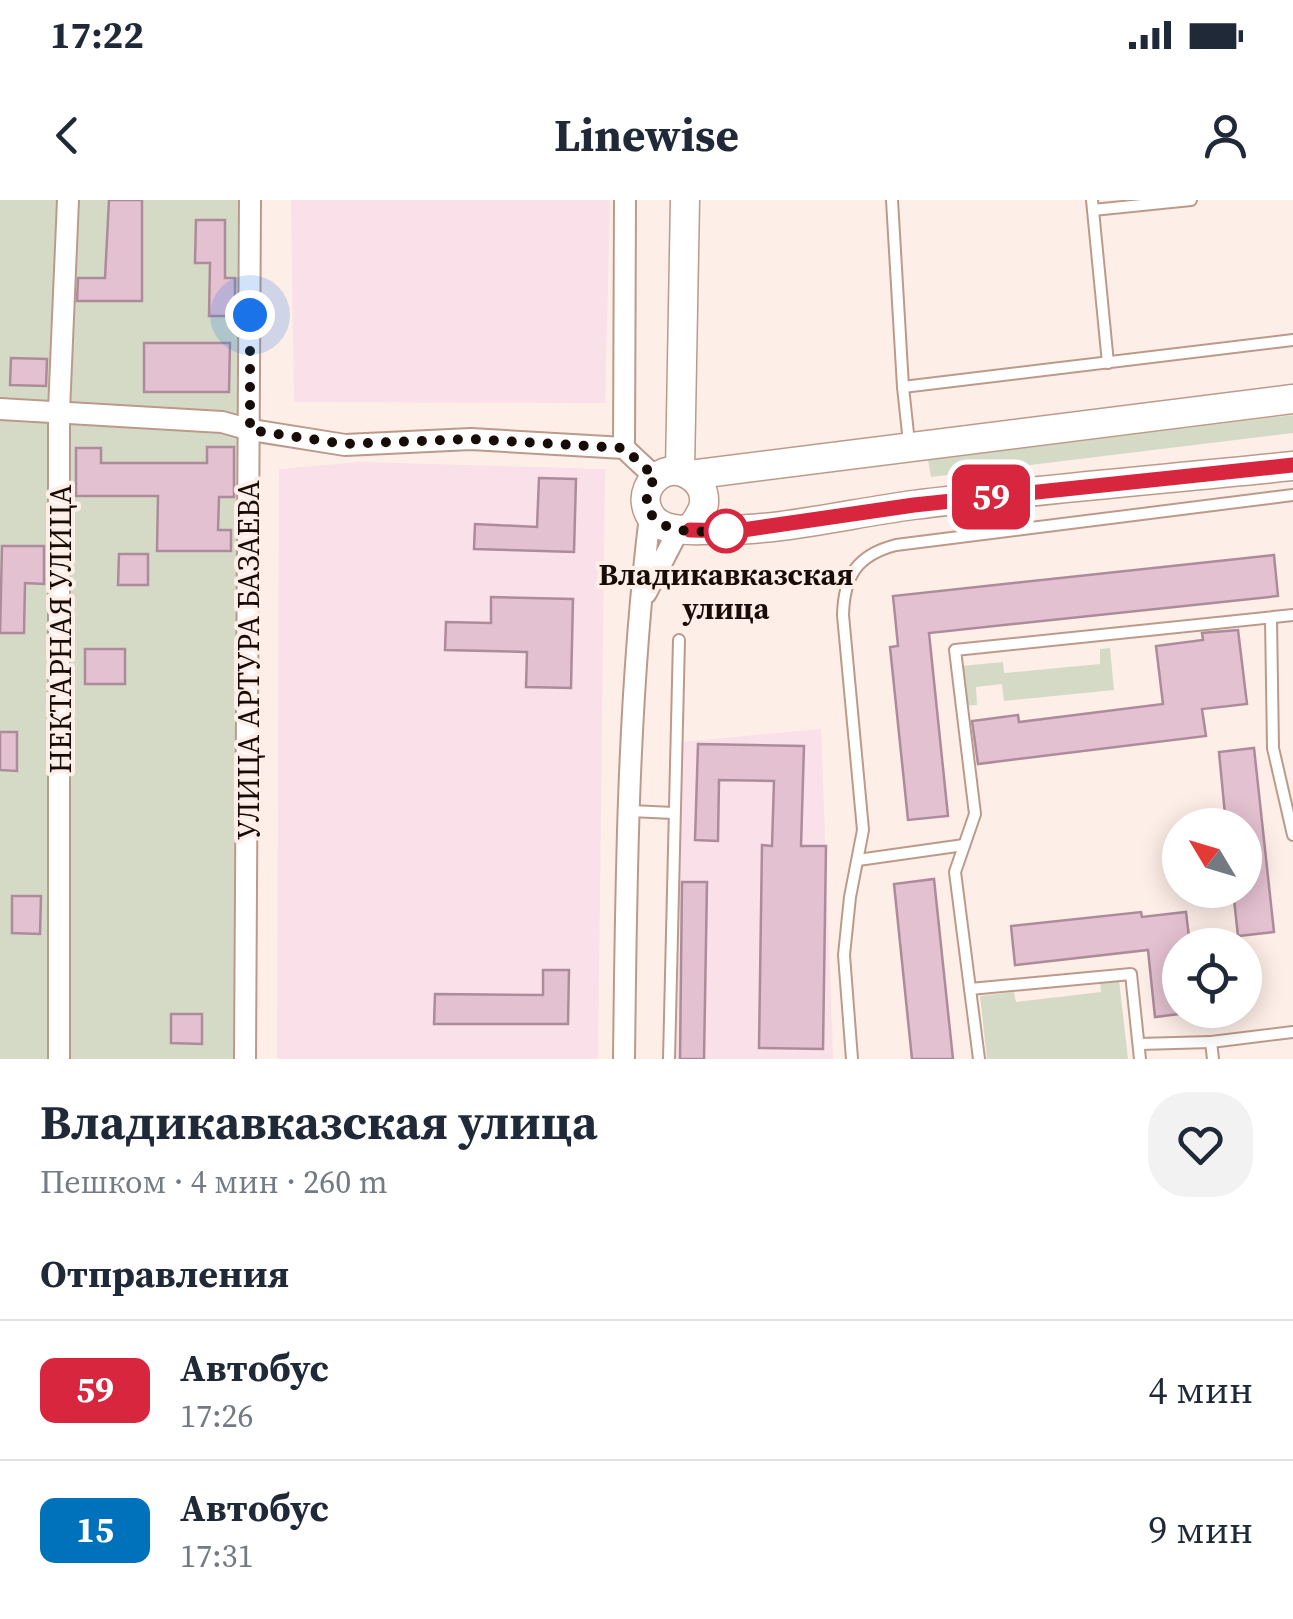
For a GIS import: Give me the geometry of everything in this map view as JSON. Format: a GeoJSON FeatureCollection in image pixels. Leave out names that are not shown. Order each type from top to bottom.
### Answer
{"type":"FeatureCollection","features":[{"type":"Feature","properties":{"kind":"main road"},"geometry":{"type":"LineString","coordinates":[[676,474],[685,200]]}},
{"type":"Feature","properties":{"kind":"main road"},"geometry":{"type":"LineString","coordinates":[[1293,398],[676,474],[646,496],[650,516],[668,529],[736,531],[914,505],[1293,466]]}},
{"type":"Feature","properties":{"kind":"main road"},"geometry":{"type":"LineString","coordinates":[[676,474],[702,490],[704,500],[702,512],[684,530]]}},
{"type":"Feature","properties":{"kind":"street","name":"НЕКТАРНАЯ УЛИЦА"},"geometry":{"type":"LineString","coordinates":[[59,1059],[59,411],[68,200]]}},
{"type":"Feature","properties":{"kind":"street","name":"УЛИЦА АРТУРА БАЗАЕВА"},"geometry":{"type":"LineString","coordinates":[[245,1059],[250,200]]}},
{"type":"Feature","properties":{"kind":"street"},"geometry":{"type":"LineString","coordinates":[[624,448],[625,200]]}},
{"type":"Feature","properties":{"kind":"street"},"geometry":{"type":"LineString","coordinates":[[0,408],[222,422],[344,444],[470,439],[624,448],[676,474]]}},
{"type":"Feature","properties":{"kind":"street"},"geometry":{"type":"LineString","coordinates":[[624,1059],[638,608],[650,516]]}},
{"type":"Feature","properties":{"kind":"street"},"geometry":{"type":"LineString","coordinates":[[638,608],[684,530]]}},
{"type":"Feature","properties":{"kind":"lane"},"geometry":{"type":"LineString","coordinates":[[892,200],[909,446]]}},
{"type":"Feature","properties":{"kind":"lane"},"geometry":{"type":"LineString","coordinates":[[1108,362],[1093,205],[1191,200]]}},
{"type":"Feature","properties":{"kind":"lane"},"geometry":{"type":"LineString","coordinates":[[904,387],[1293,340]]}},
{"type":"Feature","properties":{"kind":"lane"},"geometry":{"type":"LineString","coordinates":[[852,1059],[844,955],[863,830],[843,615],[844,588],[856,566],[896,545],[1293,495]]}},
{"type":"Feature","properties":{"kind":"lane"},"geometry":{"type":"LineString","coordinates":[[978,1059],[955,872],[975,814],[955,650],[1293,615]]}},
{"type":"Feature","properties":{"kind":"lane"},"geometry":{"type":"LineString","coordinates":[[1271,618],[1273,748],[1293,835]]}},
{"type":"Feature","properties":{"kind":"lane"},"geometry":{"type":"LineString","coordinates":[[669,1059],[679,640]]}},
{"type":"Feature","properties":{"kind":"lane"},"geometry":{"type":"LineString","coordinates":[[630,812],[674,813]]}},
{"type":"Feature","properties":{"kind":"lane"},"geometry":{"type":"LineString","coordinates":[[858,860],[964,845]]}},
{"type":"Feature","properties":{"kind":"lane"},"geometry":{"type":"LineString","coordinates":[[970,989],[1131,974],[1140,1059]]}},
{"type":"Feature","properties":{"kind":"lane"},"geometry":{"type":"LineString","coordinates":[[1139,1044],[1210,1042],[1293,1032]]}},
{"type":"Feature","properties":{"kind":"lane"},"geometry":{"type":"LineString","coordinates":[[1210,1042],[1212,1059]]}},
{"type":"Feature","properties":{"kind":"shaded area"},"geometry":{"type":"Polygon","coordinates":[[[291,200],[610,200],[605,403],[294,402],[291,200]]]}},
{"type":"Feature","properties":{"kind":"shaded area"},"geometry":{"type":"Polygon","coordinates":[[[360,462],[605,469],[598,1059],[277,1059],[279,469],[360,462]]]}},
{"type":"Feature","properties":{"kind":"shaded area"},"geometry":{"type":"Polygon","coordinates":[[[821,729],[833,1059],[665,1059],[671,743],[821,729]]]}},
{"type":"Feature","properties":{"kind":"green space"},"geometry":{"type":"Polygon","coordinates":[[[0,200],[254,200],[250,1059],[0,1059],[0,200]]]}},
{"type":"Feature","properties":{"kind":"green space"},"geometry":{"type":"Polygon","coordinates":[[[1293,415],[1293,433],[931,477],[928,460],[1293,415]]]}},
{"type":"Feature","properties":{"kind":"green space"},"geometry":{"type":"Polygon","coordinates":[[[1110,648],[1114,690],[1004,701],[1002,684],[976,687],[977,705],[965,706],[961,666],[1003,662],[1004,673],[1100,664],[1100,649],[1110,648]]]}},
{"type":"Feature","properties":{"kind":"green space"},"geometry":{"type":"Polygon","coordinates":[[[1119,980],[1128,1059],[987,1059],[980,996],[1014,992],[1016,1002],[1101,992],[1100,982],[1119,980]]]}},
{"type":"Feature","properties":{"kind":"building"},"geometry":{"type":"Polygon","coordinates":[[[109,200],[142,200],[142,301],[77,301],[78,278],[105,278],[109,200]]]}},
{"type":"Feature","properties":{"kind":"building"},"geometry":{"type":"Polygon","coordinates":[[[196,220],[225,220],[225,278],[235,278],[235,316],[209,316],[210,263],[195,263],[196,220]]]}},
{"type":"Feature","properties":{"kind":"building"},"geometry":{"type":"Polygon","coordinates":[[[144,343],[230,343],[229,392],[144,392],[144,343]]]}},
{"type":"Feature","properties":{"kind":"building"},"geometry":{"type":"Polygon","coordinates":[[[11,358],[47,359],[46,386],[10,385],[11,358]]]}},
{"type":"Feature","properties":{"kind":"building"},"geometry":{"type":"Polygon","coordinates":[[[207,447],[234,447],[234,497],[219,497],[218,530],[231,530],[231,551],[157,551],[158,496],[76,496],[76,448],[101,448],[101,463],[207,463],[207,447]]]}},
{"type":"Feature","properties":{"kind":"building"},"geometry":{"type":"Polygon","coordinates":[[[539,478],[576,479],[574,552],[474,549],[475,524],[537,527],[539,478]]]}},
{"type":"Feature","properties":{"kind":"building"},"geometry":{"type":"Polygon","coordinates":[[[2,546],[44,546],[44,584],[25,583],[24,633],[0,633],[2,546]]]}},
{"type":"Feature","properties":{"kind":"building"},"geometry":{"type":"Polygon","coordinates":[[[119,554],[148,554],[148,585],[118,585],[119,554]]]}},
{"type":"Feature","properties":{"kind":"building"},"geometry":{"type":"Polygon","coordinates":[[[1274,555],[1278,596],[929,633],[948,816],[908,820],[890,647],[898,646],[893,596],[1274,555]]]}},
{"type":"Feature","properties":{"kind":"building"},"geometry":{"type":"Polygon","coordinates":[[[491,597],[573,599],[571,688],[526,687],[527,652],[445,650],[446,622],[491,623],[491,597]]]}},
{"type":"Feature","properties":{"kind":"building"},"geometry":{"type":"Polygon","coordinates":[[[1238,630],[1247,704],[1202,709],[1206,736],[978,764],[972,721],[1018,715],[1019,722],[1163,704],[1156,646],[1203,640],[1202,633],[1238,630]]]}},
{"type":"Feature","properties":{"kind":"building"},"geometry":{"type":"Polygon","coordinates":[[[85,649],[125,649],[125,684],[85,684],[85,649]]]}},
{"type":"Feature","properties":{"kind":"building"},"geometry":{"type":"Polygon","coordinates":[[[0,732],[17,732],[17,771],[0,770],[0,732]]]}},
{"type":"Feature","properties":{"kind":"building"},"geometry":{"type":"Polygon","coordinates":[[[698,744],[804,746],[801,846],[826,846],[823,1049],[759,1048],[762,845],[772,846],[774,781],[719,780],[718,841],[695,840],[698,744]]]}},
{"type":"Feature","properties":{"kind":"building"},"geometry":{"type":"Polygon","coordinates":[[[1254,748],[1261,808],[1224,808],[1219,752],[1254,748]]]}},
{"type":"Feature","properties":{"kind":"building"},"geometry":{"type":"Polygon","coordinates":[[[1262,822],[1274,932],[1237,928],[1235,908],[1262,908],[1262,822]]]}},
{"type":"Feature","properties":{"kind":"building"},"geometry":{"type":"Polygon","coordinates":[[[934,879],[953,1059],[912,1059],[894,884],[934,879]]]}},
{"type":"Feature","properties":{"kind":"building"},"geometry":{"type":"Polygon","coordinates":[[[682,882],[707,882],[704,1059],[680,1059],[682,882]]]}},
{"type":"Feature","properties":{"kind":"building"},"geometry":{"type":"Polygon","coordinates":[[[12,896],[41,896],[40,934],[12,933],[12,896]]]}},
{"type":"Feature","properties":{"kind":"building"},"geometry":{"type":"Polygon","coordinates":[[[1141,912],[1142,917],[1186,912],[1188,928],[1162,928],[1162,1016],[1155,1017],[1148,950],[1015,965],[1011,926],[1141,912]]]}},
{"type":"Feature","properties":{"kind":"building"},"geometry":{"type":"Polygon","coordinates":[[[543,970],[569,970],[568,1024],[434,1024],[435,994],[543,995],[543,970]]]}},
{"type":"Feature","properties":{"kind":"building"},"geometry":{"type":"Polygon","coordinates":[[[171,1014],[202,1014],[202,1044],[171,1043],[171,1014]]]}},
{"type":"Feature","properties":{"kind":"bus line","name":"59"},"geometry":{"type":"LineString","coordinates":[[690,530],[736,531],[914,505],[1293,465]]}},
{"type":"Feature","properties":{"kind":"place","name":"Владикавказская улица"},"geometry":{"type":"Point","coordinates":[726,531]}},
{"type":"Feature","properties":{"kind":"route"},"geometry":{"type":"LineString","coordinates":[[250,315],[250,430],[344,444],[470,439],[624,448],[656,478],[649,486],[646,504],[657,523],[668,529],[736,531],[726,531]]}}]}
